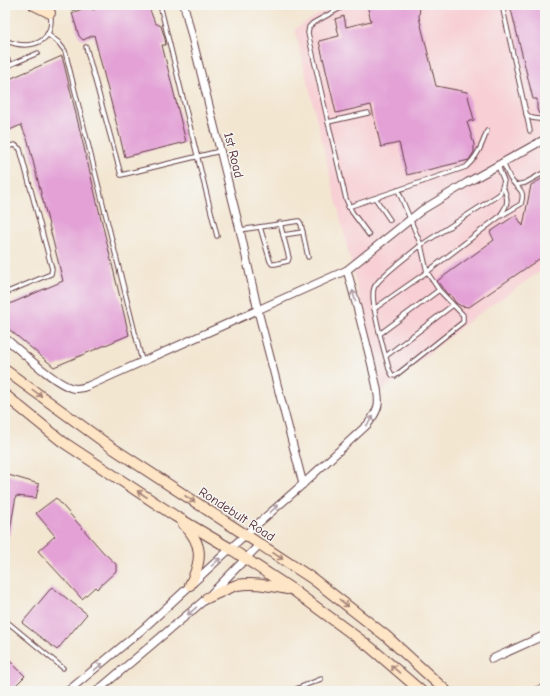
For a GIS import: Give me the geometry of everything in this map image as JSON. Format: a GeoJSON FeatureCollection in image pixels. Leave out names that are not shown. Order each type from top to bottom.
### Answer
{"type":"FeatureCollection","features":[{"type":"Feature","properties":{"kind":"main road"},"geometry":{"type":"LineString","coordinates":[[34,5],[51,10]]}},
{"type":"Feature","properties":{"kind":"main road","name":"Rondebult Road"},"geometry":{"type":"LineString","coordinates":[[5,370],[111,447],[313,579],[374,626],[446,691]]}},
{"type":"Feature","properties":{"kind":"main road"},"geometry":{"type":"LineString","coordinates":[[5,395],[62,442],[175,516],[231,549],[293,590],[370,647],[421,691]]}},
{"type":"Feature","properties":{"kind":"main road"},"geometry":{"type":"LineString","coordinates":[[5,405],[32,418]]}},
{"type":"Feature","properties":{"kind":"main road"},"geometry":{"type":"LineString","coordinates":[[175,516],[194,537],[199,552],[197,570],[190,585]]}},
{"type":"Feature","properties":{"kind":"main road"},"geometry":{"type":"LineString","coordinates":[[207,598],[235,586],[248,584],[263,584],[293,590]]}},
{"type":"Feature","properties":{"kind":"street","name":"1st Road"},"geometry":{"type":"LineString","coordinates":[[184,5],[221,151],[258,311],[303,484]]}},
{"type":"Feature","properties":{"kind":"street"},"geometry":{"type":"LineString","coordinates":[[5,338],[48,374],[66,386],[73,389],[88,386],[347,270],[422,210],[545,138]]}},
{"type":"Feature","properties":{"kind":"street"},"geometry":{"type":"LineString","coordinates":[[68,691],[143,629],[368,424],[375,414],[378,406],[376,383],[347,270]]}},
{"type":"Feature","properties":{"kind":"street"},"geometry":{"type":"LineString","coordinates":[[97,691],[207,598],[260,545]]}},
{"type":"Feature","properties":{"kind":"street"},"geometry":{"type":"LineString","coordinates":[[492,659],[545,635]]}},
{"type":"Feature","properties":{"kind":"street"},"geometry":{"type":"LineString","coordinates":[[536,691],[545,688]]}},
{"type":"Feature","properties":{"kind":"lane"},"geometry":{"type":"LineString","coordinates":[[73,8],[80,5]]}},
{"type":"Feature","properties":{"kind":"lane"},"geometry":{"type":"LineString","coordinates":[[160,5],[218,236]]}},
{"type":"Feature","properties":{"kind":"lane"},"geometry":{"type":"LineString","coordinates":[[346,5],[313,23],[309,28],[308,33],[348,207],[369,235]]}},
{"type":"Feature","properties":{"kind":"lane"},"geometry":{"type":"LineString","coordinates":[[502,5],[530,131]]}},
{"type":"Feature","properties":{"kind":"lane"},"geometry":{"type":"LineString","coordinates":[[5,40],[20,45],[28,45],[41,41],[45,38],[51,23],[51,10]]}},
{"type":"Feature","properties":{"kind":"lane"},"geometry":{"type":"LineString","coordinates":[[47,34],[58,42],[65,51],[142,361]]}},
{"type":"Feature","properties":{"kind":"lane"},"geometry":{"type":"LineString","coordinates":[[86,47],[121,176],[221,151]]}},
{"type":"Feature","properties":{"kind":"lane"},"geometry":{"type":"LineString","coordinates":[[5,67],[38,53]]}},
{"type":"Feature","properties":{"kind":"lane"},"geometry":{"type":"LineString","coordinates":[[5,54],[10,65]]}},
{"type":"Feature","properties":{"kind":"lane"},"geometry":{"type":"LineString","coordinates":[[328,122],[368,113]]}},
{"type":"Feature","properties":{"kind":"lane"},"geometry":{"type":"LineString","coordinates":[[526,114],[532,118],[545,120]]}},
{"type":"Feature","properties":{"kind":"lane"},"geometry":{"type":"LineString","coordinates":[[348,207],[466,167],[474,160],[479,152],[486,131]]}},
{"type":"Feature","properties":{"kind":"lane"},"geometry":{"type":"LineString","coordinates":[[5,148],[15,145],[20,149],[52,269],[51,274],[5,293]]}},
{"type":"Feature","properties":{"kind":"lane"},"geometry":{"type":"LineString","coordinates":[[398,190],[421,245],[428,272],[439,290],[463,315],[463,322],[397,376],[395,376],[392,375],[386,356],[372,303],[374,288],[381,279],[421,245],[497,197],[500,194],[504,181],[500,163]]}},
{"type":"Feature","properties":{"kind":"lane"},"geometry":{"type":"LineString","coordinates":[[374,309],[428,272],[499,216],[521,204],[523,194],[511,180],[500,163]]}},
{"type":"Feature","properties":{"kind":"lane"},"geometry":{"type":"LineString","coordinates":[[516,185],[525,183],[545,172]]}},
{"type":"Feature","properties":{"kind":"lane"},"geometry":{"type":"LineString","coordinates":[[499,216],[505,209],[507,203],[507,197],[503,186]]}},
{"type":"Feature","properties":{"kind":"lane"},"geometry":{"type":"LineString","coordinates":[[375,198],[390,220]]}},
{"type":"Feature","properties":{"kind":"lane"},"geometry":{"type":"LineString","coordinates":[[240,230],[299,221],[301,224],[308,257]]}},
{"type":"Feature","properties":{"kind":"lane"},"geometry":{"type":"LineString","coordinates":[[260,227],[272,264],[285,262],[288,261],[289,258],[280,223]]}},
{"type":"Feature","properties":{"kind":"lane"},"geometry":{"type":"LineString","coordinates":[[283,235],[303,232]]}},
{"type":"Feature","properties":{"kind":"lane"},"geometry":{"type":"LineString","coordinates":[[381,333],[439,290]]}},
{"type":"Feature","properties":{"kind":"lane"},"geometry":{"type":"LineString","coordinates":[[386,356],[453,305]]}},
{"type":"Feature","properties":{"kind":"lane"},"geometry":{"type":"LineString","coordinates":[[5,620],[63,668]]}},
{"type":"Feature","properties":{"kind":"lane"},"geometry":{"type":"LineString","coordinates":[[291,691],[320,679]]}},
{"type":"Feature","properties":{"kind":"shaded area"},"geometry":{"type":"Polygon","coordinates":[[[333,5],[545,5],[545,268],[470,320],[382,392],[295,29],[333,5]]]}},
{"type":"Feature","properties":{"kind":"building"},"geometry":{"type":"Polygon","coordinates":[[[98,5],[152,5],[150,10],[155,23],[161,26],[165,39],[166,45],[162,45],[186,142],[125,157],[94,35],[83,40],[79,36],[72,13],[87,7],[94,10],[98,5]]]}},
{"type":"Feature","properties":{"kind":"building"},"geometry":{"type":"Polygon","coordinates":[[[367,5],[420,5],[419,17],[436,86],[467,92],[474,120],[467,122],[474,144],[474,152],[469,160],[407,175],[399,143],[381,147],[371,105],[336,113],[319,41],[339,36],[335,19],[344,16],[346,27],[371,21],[367,5]]]}},
{"type":"Feature","properties":{"kind":"building"},"geometry":{"type":"Polygon","coordinates":[[[510,5],[545,5],[545,117],[539,114],[537,109],[537,99],[533,99],[510,5]]]}},
{"type":"Feature","properties":{"kind":"building"},"geometry":{"type":"Polygon","coordinates":[[[62,56],[129,335],[54,367],[5,326],[5,306],[63,281],[28,141],[21,125],[5,132],[5,81],[62,56]]]}},
{"type":"Feature","properties":{"kind":"building"},"geometry":{"type":"Polygon","coordinates":[[[545,177],[545,255],[469,307],[461,306],[456,303],[450,294],[448,295],[437,281],[494,240],[490,232],[516,215],[523,226],[531,185],[545,177]]]}},
{"type":"Feature","properties":{"kind":"building"},"geometry":{"type":"Polygon","coordinates":[[[5,474],[39,484],[36,498],[16,496],[9,536],[5,536],[5,474]]]}},
{"type":"Feature","properties":{"kind":"building"},"geometry":{"type":"Polygon","coordinates":[[[56,498],[103,552],[116,564],[116,571],[97,589],[95,587],[82,599],[38,551],[55,536],[36,513],[56,498]]]}},
{"type":"Feature","properties":{"kind":"building"},"geometry":{"type":"Polygon","coordinates":[[[52,587],[87,614],[57,650],[22,623],[52,587]]]}},
{"type":"Feature","properties":{"kind":"building"},"geometry":{"type":"Polygon","coordinates":[[[5,656],[25,676],[10,691],[5,691],[5,656]]]}}]}
